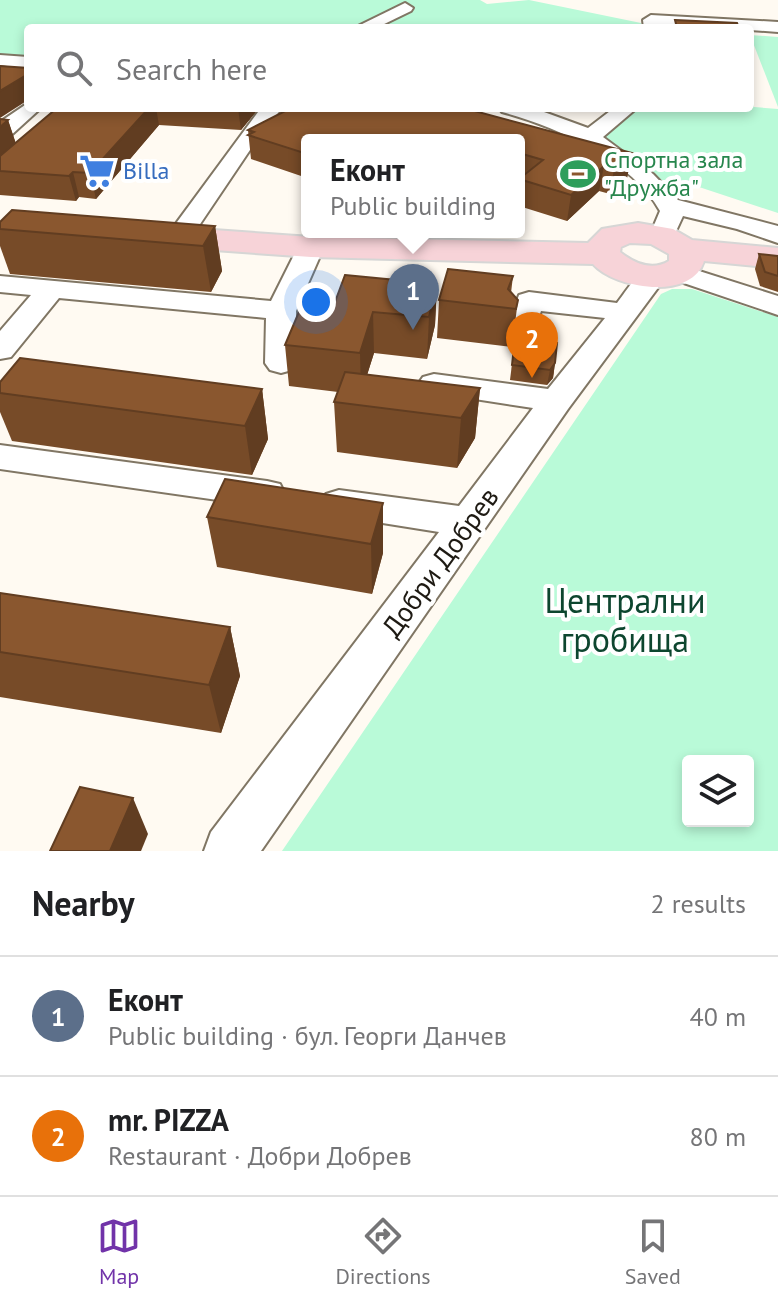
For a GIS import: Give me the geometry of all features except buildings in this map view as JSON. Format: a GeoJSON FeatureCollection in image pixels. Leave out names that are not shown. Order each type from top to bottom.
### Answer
{"type":"FeatureCollection","features":[{"type":"Feature","properties":{"kind":"main road"},"geometry":{"type":"LineString","coordinates":[[120,232],[311,247],[603,254],[604,244],[619,235],[643,233],[670,248],[778,258]]}},
{"type":"Feature","properties":{"kind":"street"},"geometry":{"type":"LineString","coordinates":[[374,24],[404,14],[389,24]]}},
{"type":"Feature","properties":{"kind":"street"},"geometry":{"type":"LineString","coordinates":[[652,24],[651,20],[724,24]]}},
{"type":"Feature","properties":{"kind":"street"},"geometry":{"type":"LineString","coordinates":[[754,26],[778,27]]}},
{"type":"Feature","properties":{"kind":"street"},"geometry":{"type":"LineString","coordinates":[[1,60],[24,63]]}},
{"type":"Feature","properties":{"kind":"street"},"geometry":{"type":"LineString","coordinates":[[0,133],[26,112]]}},
{"type":"Feature","properties":{"kind":"street"},"geometry":{"type":"LineString","coordinates":[[179,237],[269,112]]}},
{"type":"Feature","properties":{"kind":"street"},"geometry":{"type":"LineString","coordinates":[[583,134],[603,112]]}},
{"type":"Feature","properties":{"kind":"street"},"geometry":{"type":"LineString","coordinates":[[583,134],[620,112]]}},
{"type":"Feature","properties":{"kind":"street"},"geometry":{"type":"LineString","coordinates":[[499,113],[583,134],[661,194],[670,248]]}},
{"type":"Feature","properties":{"kind":"street"},"geometry":{"type":"LineString","coordinates":[[670,248],[745,223],[778,235]]}},
{"type":"Feature","properties":{"kind":"street"},"geometry":{"type":"LineString","coordinates":[[281,363],[281,311],[311,247]]}},
{"type":"Feature","properties":{"kind":"street"},"geometry":{"type":"LineString","coordinates":[[670,248],[778,306]]}},
{"type":"Feature","properties":{"kind":"street","name":"Добри Добрев"},"geometry":{"type":"LineString","coordinates":[[230,851],[670,248]]}},
{"type":"Feature","properties":{"kind":"street"},"geometry":{"type":"LineString","coordinates":[[0,284],[281,311]]}},
{"type":"Feature","properties":{"kind":"street"},"geometry":{"type":"LineString","coordinates":[[0,350],[51,290]]}},
{"type":"Feature","properties":{"kind":"street"},"geometry":{"type":"LineString","coordinates":[[522,328],[529,301],[624,312]]}},
{"type":"Feature","properties":{"kind":"street"},"geometry":{"type":"LineString","coordinates":[[408,380],[556,401]]}},
{"type":"Feature","properties":{"kind":"street"},"geometry":{"type":"LineString","coordinates":[[3,461],[469,522]]}},
{"type":"Feature","properties":{"kind":"green space"},"geometry":{"type":"Polygon","coordinates":[[[0,0],[480,0],[487,4],[529,0],[641,23],[24,24],[24,59],[0,56],[0,0]]]}},
{"type":"Feature","properties":{"kind":"green space"},"geometry":{"type":"Polygon","coordinates":[[[754,35],[778,37],[778,107],[754,45],[754,35]]]}},
{"type":"Feature","properties":{"kind":"green space"},"geometry":{"type":"Polygon","coordinates":[[[754,107],[778,109],[778,213],[699,187],[666,183],[599,137],[632,112],[754,112],[754,107]]]}},
{"type":"Feature","properties":{"kind":"green space","name":"Централни гробища"},"geometry":{"type":"Polygon","coordinates":[[[672,289],[692,289],[778,317],[778,851],[282,851],[661,294],[672,289]]]}},
{"type":"Feature","properties":{"kind":"place","name":"Billa"},"geometry":{"type":"Point","coordinates":[97,171]}},
{"type":"Feature","properties":{"kind":"place","name":"Спортна зала \"Дружба\""},"geometry":{"type":"Point","coordinates":[578,174]}},
{"type":"Feature","properties":{"kind":"place","name":"Еконт"},"geometry":{"type":"Point","coordinates":[413,330]}},
{"type":"Feature","properties":{"kind":"place","name":"mr. PIZZA"},"geometry":{"type":"Point","coordinates":[532,378]}}]}
